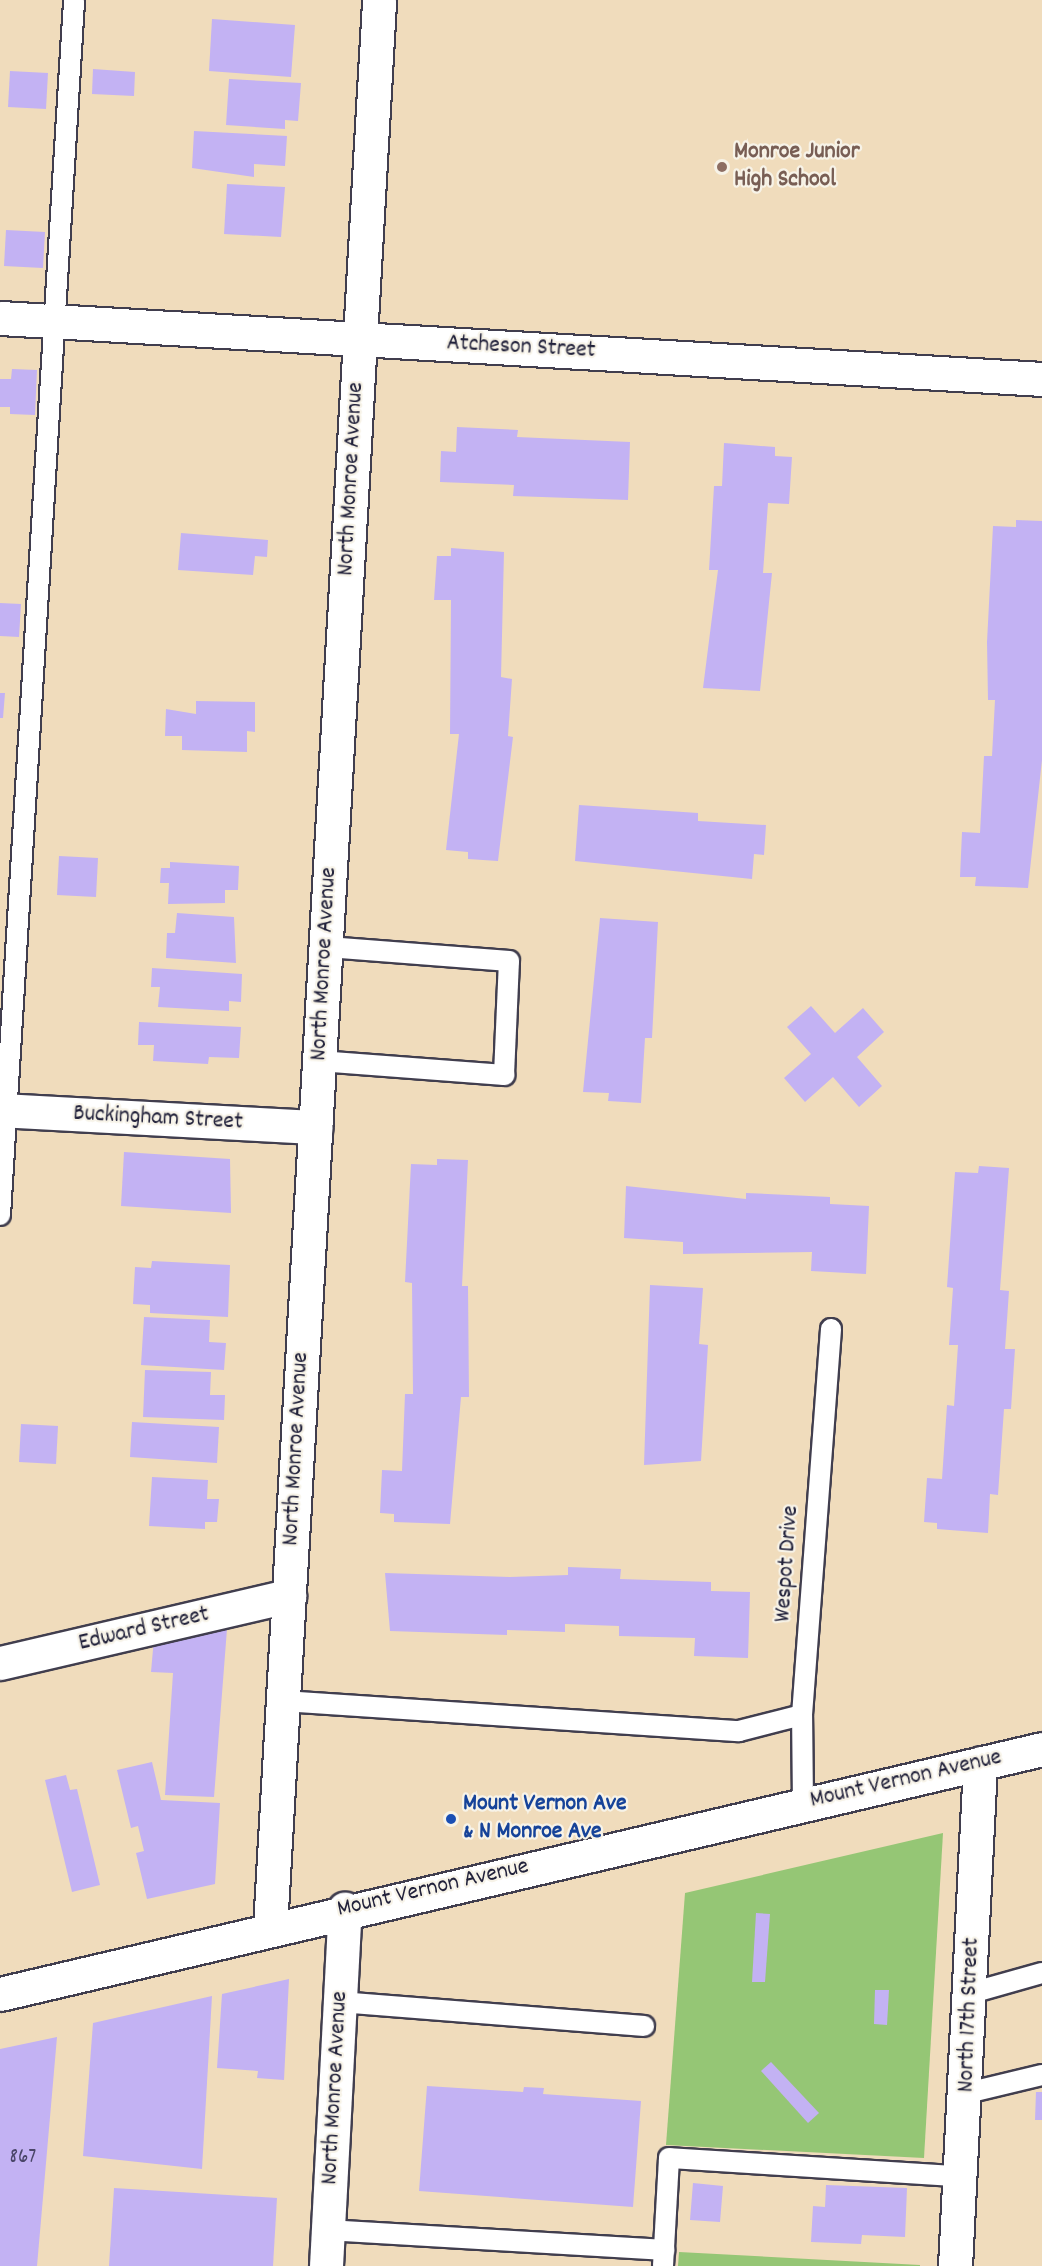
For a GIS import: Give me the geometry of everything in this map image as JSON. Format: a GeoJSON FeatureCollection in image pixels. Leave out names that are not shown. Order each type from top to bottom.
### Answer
{"type":"FeatureCollection","features":[{"type":"Feature","properties":{"kind":"street","name":"North Monroe Avenue"},"geometry":{"type":"LineString","coordinates":[[270,1928],[379,0]]}},
{"type":"Feature","properties":{"kind":"street","name":"Atcheson Street"},"geometry":{"type":"LineString","coordinates":[[0,318],[1042,379]]}},
{"type":"Feature","properties":{"kind":"street","name":"Buckingham Street"},"geometry":{"type":"LineString","coordinates":[[3,1111],[316,1127]]}},
{"type":"Feature","properties":{"kind":"street","name":"Edward Street"},"geometry":{"type":"LineString","coordinates":[[0,1663],[289,1596]]}},
{"type":"Feature","properties":{"kind":"street","name":"Mount Vernon Avenue"},"geometry":{"type":"LineString","coordinates":[[0,1994],[345,1909],[1042,1749]]}},
{"type":"Feature","properties":{"kind":"street","name":"North 17th Street"},"geometry":{"type":"LineString","coordinates":[[955,2266],[959,2176],[967,2093],[980,1764]]}},
{"type":"Feature","properties":{"kind":"street","name":"North Monroe Avenue"},"geometry":{"type":"LineString","coordinates":[[326,2266],[345,1909]]}},
{"type":"Feature","properties":{"kind":"lane"},"geometry":{"type":"LineString","coordinates":[[0,1215],[3,1111],[74,0]]}},
{"type":"Feature","properties":{"kind":"lane"},"geometry":{"type":"LineString","coordinates":[[319,1061],[504,1075],[509,961],[326,947]]}},
{"type":"Feature","properties":{"kind":"lane","name":"Wespot Drive"},"geometry":{"type":"LineString","coordinates":[[803,1804],[802,1715],[831,1329]]}},
{"type":"Feature","properties":{"kind":"lane"},"geometry":{"type":"LineString","coordinates":[[283,1701],[739,1731],[802,1715]]}},
{"type":"Feature","properties":{"kind":"lane"},"geometry":{"type":"LineString","coordinates":[[971,1993],[1042,1973]]}},
{"type":"Feature","properties":{"kind":"lane"},"geometry":{"type":"LineString","coordinates":[[340,2002],[644,2026]]}},
{"type":"Feature","properties":{"kind":"lane"},"geometry":{"type":"LineString","coordinates":[[967,2093],[1042,2075]]}},
{"type":"Feature","properties":{"kind":"lane"},"geometry":{"type":"LineString","coordinates":[[328,2230],[663,2258],[669,2158],[959,2176]]}},
{"type":"Feature","properties":{"kind":"green space"},"geometry":{"type":"Polygon","coordinates":[[[943,1833],[924,2158],[666,2145],[685,1893],[943,1833]]]}},
{"type":"Feature","properties":{"kind":"green space"},"geometry":{"type":"Polygon","coordinates":[[[679,2252],[920,2265],[920,2266],[678,2266],[679,2252]]]}},
{"type":"Feature","properties":{"kind":"building"},"geometry":{"type":"Polygon","coordinates":[[[212,19],[295,25],[291,77],[209,71],[212,19]]]}},
{"type":"Feature","properties":{"kind":"building"},"geometry":{"type":"Polygon","coordinates":[[[93,69],[135,72],[134,96],[92,94],[93,69]]]}},
{"type":"Feature","properties":{"kind":"building"},"geometry":{"type":"Polygon","coordinates":[[[10,71],[48,73],[46,109],[8,107],[10,71]]]}},
{"type":"Feature","properties":{"kind":"building"},"geometry":{"type":"Polygon","coordinates":[[[229,79],[301,83],[298,121],[285,120],[285,129],[226,125],[229,79]]]}},
{"type":"Feature","properties":{"kind":"building"},"geometry":{"type":"Polygon","coordinates":[[[194,131],[287,136],[285,166],[254,164],[254,177],[192,168],[194,131]]]}},
{"type":"Feature","properties":{"kind":"building"},"geometry":{"type":"Polygon","coordinates":[[[227,184],[285,187],[281,237],[224,234],[227,184]]]}},
{"type":"Feature","properties":{"kind":"building"},"geometry":{"type":"Polygon","coordinates":[[[6,230],[45,232],[43,268],[4,266],[6,230]]]}},
{"type":"Feature","properties":{"kind":"building"},"geometry":{"type":"Polygon","coordinates":[[[12,369],[37,370],[35,415],[10,414],[10,407],[0,407],[0,379],[11,379],[12,369]]]}},
{"type":"Feature","properties":{"kind":"building"},"geometry":{"type":"Polygon","coordinates":[[[457,427],[518,430],[517,437],[630,442],[628,500],[513,496],[514,485],[440,482],[441,451],[456,452],[457,427]]]}},
{"type":"Feature","properties":{"kind":"building"},"geometry":{"type":"Polygon","coordinates":[[[724,443],[775,447],[775,456],[792,457],[789,504],[768,503],[763,573],[772,573],[760,691],[703,688],[718,570],[709,570],[714,486],[722,486],[724,443]]]}},
{"type":"Feature","properties":{"kind":"building"},"geometry":{"type":"Polygon","coordinates":[[[1016,520],[1042,521],[1042,760],[1028,888],[975,886],[976,877],[960,877],[962,832],[980,833],[984,756],[992,756],[995,700],[988,700],[987,642],[993,526],[1016,527],[1016,520]]]}},
{"type":"Feature","properties":{"kind":"building"},"geometry":{"type":"Polygon","coordinates":[[[181,533],[268,540],[267,557],[255,556],[253,575],[178,570],[181,533]]]}},
{"type":"Feature","properties":{"kind":"building"},"geometry":{"type":"Polygon","coordinates":[[[451,548],[504,552],[501,677],[512,679],[508,736],[513,737],[498,861],[468,859],[468,852],[446,850],[459,734],[450,734],[451,600],[434,600],[437,556],[451,556],[451,548]]]}},
{"type":"Feature","properties":{"kind":"building"},"geometry":{"type":"Polygon","coordinates":[[[0,603],[21,604],[19,637],[0,636],[0,603]]]}},
{"type":"Feature","properties":{"kind":"building"},"geometry":{"type":"Polygon","coordinates":[[[0,693],[5,693],[3,718],[0,718],[0,693]]]}},
{"type":"Feature","properties":{"kind":"building"},"geometry":{"type":"Polygon","coordinates":[[[196,701],[255,702],[255,732],[247,731],[247,752],[182,750],[182,736],[165,736],[166,709],[196,714],[196,701]]]}},
{"type":"Feature","properties":{"kind":"building"},"geometry":{"type":"Polygon","coordinates":[[[579,805],[698,813],[698,821],[766,825],[764,855],[754,854],[752,879],[575,861],[579,805]]]}},
{"type":"Feature","properties":{"kind":"building"},"geometry":{"type":"Polygon","coordinates":[[[59,856],[98,858],[96,897],[57,895],[59,856]]]}},
{"type":"Feature","properties":{"kind":"building"},"geometry":{"type":"Polygon","coordinates":[[[170,862],[239,866],[238,890],[225,890],[225,903],[168,904],[169,883],[160,883],[161,868],[170,868],[170,862]]]}},
{"type":"Feature","properties":{"kind":"building"},"geometry":{"type":"Polygon","coordinates":[[[177,913],[234,917],[236,963],[166,958],[167,933],[175,933],[177,913]]]}},
{"type":"Feature","properties":{"kind":"building"},"geometry":{"type":"Polygon","coordinates":[[[600,918],[658,922],[652,1038],[645,1038],[641,1103],[608,1101],[609,1093],[583,1092],[600,918]]]}},
{"type":"Feature","properties":{"kind":"building"},"geometry":{"type":"Polygon","coordinates":[[[152,968],[242,974],[241,1002],[229,1001],[229,1011],[158,1007],[160,987],[151,987],[152,968]]]}},
{"type":"Feature","properties":{"kind":"building"},"geometry":{"type":"Polygon","coordinates":[[[811,1006],[835,1033],[863,1008],[884,1032],[857,1057],[882,1086],[859,1107],[833,1077],[805,1102],[784,1078],[811,1054],[787,1027],[811,1006]]]}},
{"type":"Feature","properties":{"kind":"building"},"geometry":{"type":"Polygon","coordinates":[[[139,1022],[241,1027],[239,1058],[209,1057],[208,1064],[153,1061],[154,1045],[138,1045],[139,1022]]]}},
{"type":"Feature","properties":{"kind":"building"},"geometry":{"type":"Polygon","coordinates":[[[124,1152],[230,1159],[231,1213],[121,1206],[124,1152]]]}},
{"type":"Feature","properties":{"kind":"building"},"geometry":{"type":"Polygon","coordinates":[[[437,1159],[468,1160],[462,1286],[468,1286],[469,1397],[461,1397],[450,1524],[394,1522],[394,1514],[380,1513],[382,1470],[402,1471],[405,1394],[413,1394],[412,1283],[405,1282],[411,1164],[437,1165],[437,1159]]]}},
{"type":"Feature","properties":{"kind":"building"},"geometry":{"type":"Polygon","coordinates":[[[979,1166],[1009,1168],[1000,1290],[1009,1291],[1005,1349],[1015,1349],[1011,1409],[1004,1409],[998,1495],[990,1494],[988,1533],[937,1529],[937,1523],[924,1522],[927,1478],[942,1479],[947,1405],[954,1406],[958,1345],[949,1345],[953,1288],[947,1287],[955,1172],[978,1173],[979,1166]]]}},
{"type":"Feature","properties":{"kind":"building"},"geometry":{"type":"Polygon","coordinates":[[[626,1186],[746,1199],[746,1193],[830,1197],[830,1204],[869,1206],[866,1274],[811,1271],[812,1252],[683,1254],[683,1242],[624,1238],[626,1186]]]}},
{"type":"Feature","properties":{"kind":"building"},"geometry":{"type":"Polygon","coordinates":[[[152,1261],[230,1265],[228,1317],[150,1313],[150,1305],[133,1304],[135,1267],[151,1268],[152,1261]]]}},
{"type":"Feature","properties":{"kind":"building"},"geometry":{"type":"Polygon","coordinates":[[[650,1285],[703,1288],[699,1344],[708,1345],[701,1461],[644,1465],[650,1285]]]}},
{"type":"Feature","properties":{"kind":"building"},"geometry":{"type":"Polygon","coordinates":[[[144,1317],[210,1320],[209,1342],[226,1343],[224,1370],[141,1365],[144,1317]]]}},
{"type":"Feature","properties":{"kind":"building"},"geometry":{"type":"Polygon","coordinates":[[[145,1370],[211,1372],[210,1395],[225,1395],[224,1420],[143,1417],[145,1370]]]}},
{"type":"Feature","properties":{"kind":"building"},"geometry":{"type":"Polygon","coordinates":[[[132,1422],[219,1427],[217,1463],[130,1457],[132,1422]]]}},
{"type":"Feature","properties":{"kind":"building"},"geometry":{"type":"Polygon","coordinates":[[[21,1424],[58,1426],[56,1464],[19,1462],[21,1424]]]}},
{"type":"Feature","properties":{"kind":"building"},"geometry":{"type":"Polygon","coordinates":[[[152,1477],[208,1480],[207,1499],[219,1499],[217,1522],[205,1522],[205,1529],[149,1526],[152,1477]]]}},
{"type":"Feature","properties":{"kind":"building"},"geometry":{"type":"Polygon","coordinates":[[[568,1567],[621,1569],[620,1579],[711,1582],[711,1591],[750,1592],[748,1658],[694,1656],[695,1638],[619,1636],[619,1626],[565,1624],[565,1632],[507,1630],[507,1635],[390,1631],[385,1573],[510,1577],[568,1575],[568,1567]]]}},
{"type":"Feature","properties":{"kind":"building"},"geometry":{"type":"Polygon","coordinates":[[[207,1628],[227,1629],[214,1797],[165,1795],[173,1673],[151,1672],[154,1638],[207,1628]]]}},
{"type":"Feature","properties":{"kind":"building"},"geometry":{"type":"Polygon","coordinates":[[[152,1762],[161,1800],[220,1803],[215,1884],[147,1899],[136,1853],[144,1851],[138,1826],[131,1828],[117,1770],[152,1762]]]}},
{"type":"Feature","properties":{"kind":"building"},"geometry":{"type":"Polygon","coordinates":[[[66,1775],[70,1790],[77,1789],[100,1885],[72,1892],[45,1780],[66,1775]]]}},
{"type":"Feature","properties":{"kind":"building"},"geometry":{"type":"Polygon","coordinates":[[[756,1913],[770,1914],[765,1982],[752,1982],[756,1913]]]}},
{"type":"Feature","properties":{"kind":"building"},"geometry":{"type":"Polygon","coordinates":[[[289,1979],[284,2080],[257,2078],[258,2071],[217,2068],[222,1994],[289,1979]]]}},
{"type":"Feature","properties":{"kind":"building"},"geometry":{"type":"Polygon","coordinates":[[[875,1990],[889,1990],[887,2025],[874,2024],[875,1990]]]}},
{"type":"Feature","properties":{"kind":"building"},"geometry":{"type":"Polygon","coordinates":[[[212,1996],[202,2169],[83,2156],[93,2023],[212,1996]]]}},
{"type":"Feature","properties":{"kind":"building"},"geometry":{"type":"Polygon","coordinates":[[[57,2037],[37,2266],[0,2266],[0,2049],[57,2037]]]}},
{"type":"Feature","properties":{"kind":"building"},"geometry":{"type":"Polygon","coordinates":[[[771,2062],[819,2113],[808,2123],[761,2071],[771,2062]]]}},
{"type":"Feature","properties":{"kind":"building"},"geometry":{"type":"Polygon","coordinates":[[[427,2086],[523,2092],[524,2087],[544,2088],[543,2094],[641,2101],[633,2207],[419,2191],[427,2086]]]}},
{"type":"Feature","properties":{"kind":"building"},"geometry":{"type":"Polygon","coordinates":[[[1036,2092],[1042,2092],[1042,2120],[1035,2120],[1036,2092]]]}},
{"type":"Feature","properties":{"kind":"building"},"geometry":{"type":"Polygon","coordinates":[[[693,2183],[723,2186],[720,2222],[690,2220],[693,2183]]]}},
{"type":"Feature","properties":{"kind":"building"},"geometry":{"type":"Polygon","coordinates":[[[826,2185],[907,2188],[905,2237],[862,2235],[861,2244],[811,2242],[813,2206],[825,2207],[826,2185]]]}},
{"type":"Feature","properties":{"kind":"building"},"geometry":{"type":"Polygon","coordinates":[[[114,2188],[277,2198],[273,2266],[109,2266],[114,2188]]]}},
{"type":"Feature","properties":{"kind":"place","name":"Monroe Junior High School"},"geometry":{"type":"Point","coordinates":[722,167]}},
{"type":"Feature","properties":{"kind":"place","name":"Mount Vernon Ave & N Monroe Ave"},"geometry":{"type":"Point","coordinates":[451,1819]}}]}
